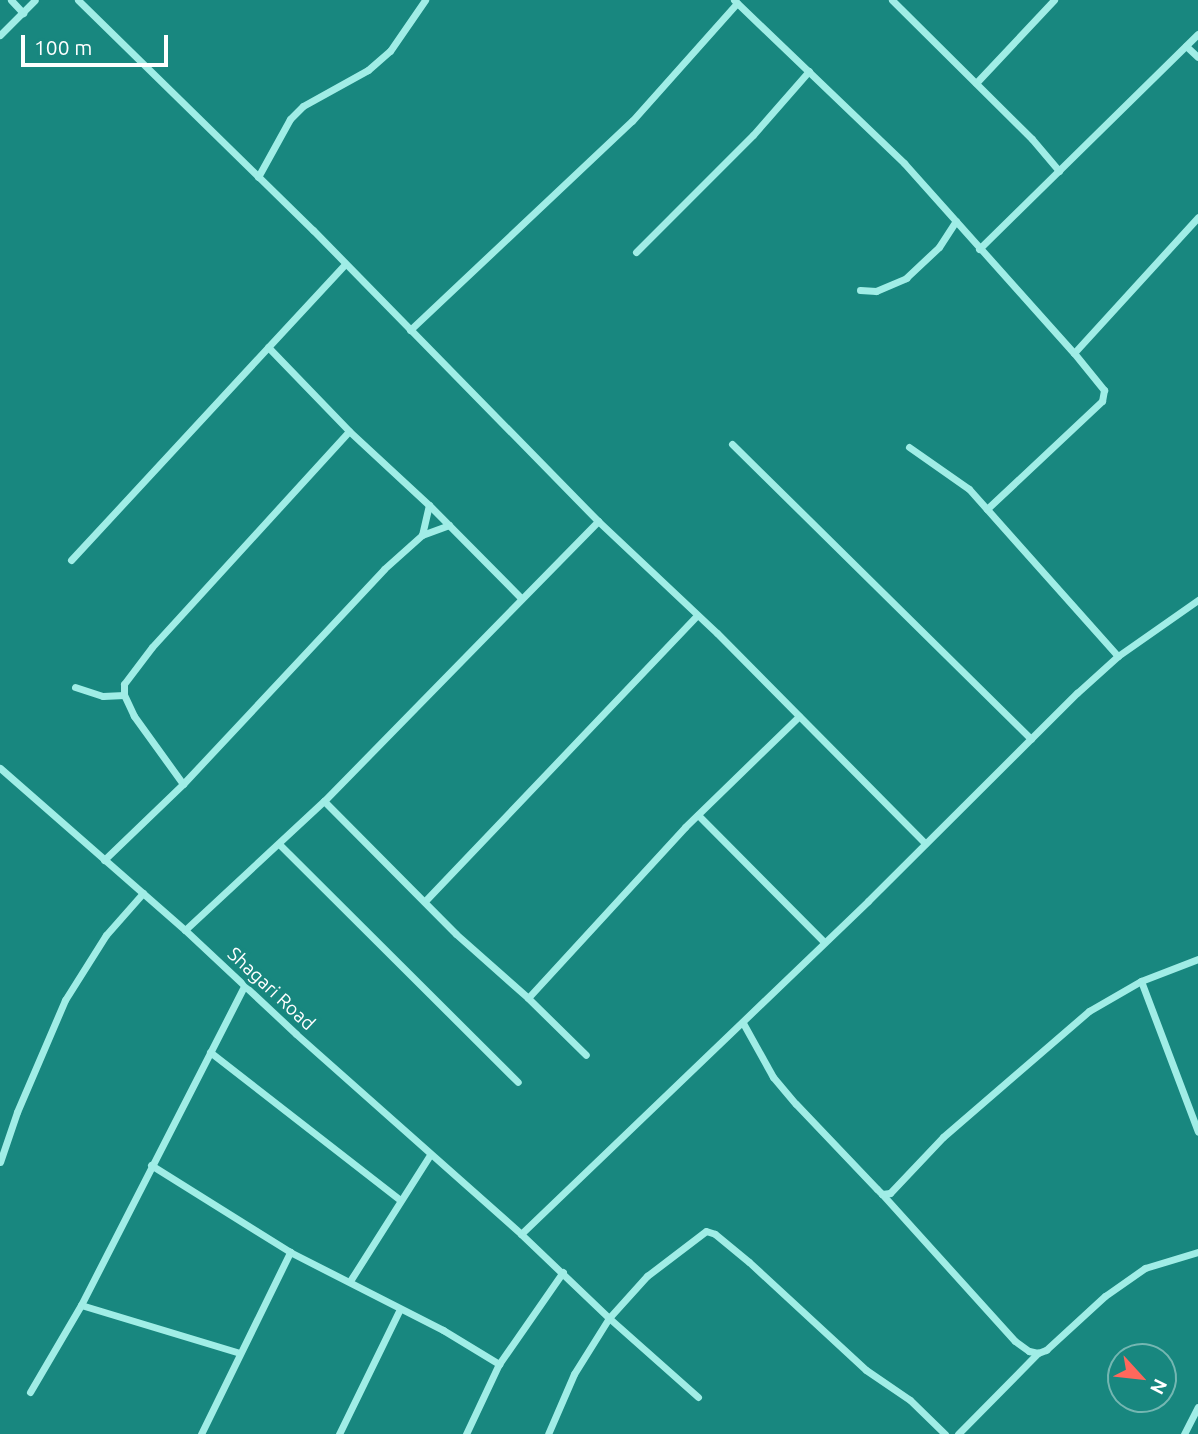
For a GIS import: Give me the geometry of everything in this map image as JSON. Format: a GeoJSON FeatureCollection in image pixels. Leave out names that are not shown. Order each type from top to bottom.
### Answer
{"type":"FeatureCollection","features":[{"type":"Feature","properties":{"kind":"street"},"geometry":{"type":"LineString","coordinates":[[10,0],[23,13]]}},
{"type":"Feature","properties":{"kind":"street"},"geometry":{"type":"LineString","coordinates":[[0,35],[35,0]]}},
{"type":"Feature","properties":{"kind":"street"},"geometry":{"type":"LineString","coordinates":[[78,0],[258,177],[598,521],[697,615],[925,843]]}},
{"type":"Feature","properties":{"kind":"street"},"geometry":{"type":"LineString","coordinates":[[258,177],[290,119],[303,106],[368,70],[390,51],[425,0]]}},
{"type":"Feature","properties":{"kind":"street"},"geometry":{"type":"LineString","coordinates":[[892,0],[1032,139],[1059,171]]}},
{"type":"Feature","properties":{"kind":"street"},"geometry":{"type":"LineString","coordinates":[[976,83],[1054,0]]}},
{"type":"Feature","properties":{"kind":"street"},"geometry":{"type":"LineString","coordinates":[[410,330],[632,121],[735,1],[886,146],[1074,352],[1104,390],[1102,401],[987,509]]}},
{"type":"Feature","properties":{"kind":"street"},"geometry":{"type":"LineString","coordinates":[[979,249],[1198,34]]}},
{"type":"Feature","properties":{"kind":"street"},"geometry":{"type":"LineString","coordinates":[[1186,46],[1198,57]]}},
{"type":"Feature","properties":{"kind":"street"},"geometry":{"type":"LineString","coordinates":[[636,252],[746,142],[809,71]]}},
{"type":"Feature","properties":{"kind":"street"},"geometry":{"type":"LineString","coordinates":[[1074,352],[1137,288],[1176,238],[1198,218]]}},
{"type":"Feature","properties":{"kind":"street"},"geometry":{"type":"LineString","coordinates":[[860,290],[876,291],[906,278],[939,247],[956,221]]}},
{"type":"Feature","properties":{"kind":"street"},"geometry":{"type":"LineString","coordinates":[[71,560],[344,265]]}},
{"type":"Feature","properties":{"kind":"street"},"geometry":{"type":"LineString","coordinates":[[268,347],[349,431],[429,505],[520,597]]}},
{"type":"Feature","properties":{"kind":"street"},"geometry":{"type":"LineString","coordinates":[[183,784],[160,757],[124,695],[124,684],[152,647],[349,431]]}},
{"type":"Feature","properties":{"kind":"street"},"geometry":{"type":"LineString","coordinates":[[732,444],[1031,739]]}},
{"type":"Feature","properties":{"kind":"street"},"geometry":{"type":"LineString","coordinates":[[909,447],[969,489],[1118,656]]}},
{"type":"Feature","properties":{"kind":"street"},"geometry":{"type":"LineString","coordinates":[[422,535],[429,505]]}},
{"type":"Feature","properties":{"kind":"street"},"geometry":{"type":"LineString","coordinates":[[185,930],[324,801],[520,597],[598,521]]}},
{"type":"Feature","properties":{"kind":"street"},"geometry":{"type":"LineString","coordinates":[[104,860],[183,784],[334,626],[369,585],[422,535],[449,525]]}},
{"type":"Feature","properties":{"kind":"street"},"geometry":{"type":"LineString","coordinates":[[521,1234],[743,1023],[1118,656],[1198,600]]}},
{"type":"Feature","properties":{"kind":"street"},"geometry":{"type":"LineString","coordinates":[[426,900],[697,615]]}},
{"type":"Feature","properties":{"kind":"street"},"geometry":{"type":"LineString","coordinates":[[75,687],[103,696],[124,695]]}},
{"type":"Feature","properties":{"kind":"street"},"geometry":{"type":"LineString","coordinates":[[528,998],[698,815],[799,716]]}},
{"type":"Feature","properties":{"kind":"street","name":"Shagari Road"},"geometry":{"type":"LineString","coordinates":[[0,768],[185,930],[244,987],[521,1234],[609,1318],[698,1397]]}},
{"type":"Feature","properties":{"kind":"street"},"geometry":{"type":"LineString","coordinates":[[324,801],[426,900],[464,942],[528,998],[586,1055]]}},
{"type":"Feature","properties":{"kind":"street"},"geometry":{"type":"LineString","coordinates":[[698,815],[824,942]]}},
{"type":"Feature","properties":{"kind":"street"},"geometry":{"type":"LineString","coordinates":[[279,844],[518,1082]]}},
{"type":"Feature","properties":{"kind":"street"},"geometry":{"type":"LineString","coordinates":[[0,1162],[17,1112],[65,1000],[106,935],[143,893]]}},
{"type":"Feature","properties":{"kind":"street"},"geometry":{"type":"LineString","coordinates":[[882,1194],[890,1193],[943,1137],[1089,1011],[1141,981],[1198,959]]}},
{"type":"Feature","properties":{"kind":"street"},"geometry":{"type":"LineString","coordinates":[[1141,981],[1198,1132]]}},
{"type":"Feature","properties":{"kind":"street"},"geometry":{"type":"LineString","coordinates":[[30,1392],[80,1305],[244,987]]}},
{"type":"Feature","properties":{"kind":"street"},"geometry":{"type":"LineString","coordinates":[[743,1023],[773,1077],[1015,1340],[1029,1351],[1038,1353]]}},
{"type":"Feature","properties":{"kind":"street"},"geometry":{"type":"LineString","coordinates":[[210,1052],[399,1199]]}},
{"type":"Feature","properties":{"kind":"street"},"geometry":{"type":"LineString","coordinates":[[350,1281],[399,1199],[430,1155]]}},
{"type":"Feature","properties":{"kind":"street"},"geometry":{"type":"LineString","coordinates":[[151,1166],[290,1252],[443,1330],[499,1364]]}},
{"type":"Feature","properties":{"kind":"street"},"geometry":{"type":"LineString","coordinates":[[548,1434],[574,1374],[609,1318],[647,1276],[706,1231],[715,1234],[866,1370],[909,1399],[945,1434]]}},
{"type":"Feature","properties":{"kind":"street"},"geometry":{"type":"LineString","coordinates":[[204,1433],[290,1252]]}},
{"type":"Feature","properties":{"kind":"street"},"geometry":{"type":"LineString","coordinates":[[958,1434],[1021,1374],[1038,1353],[1046,1350],[1105,1296],[1145,1268],[1198,1252]]}},
{"type":"Feature","properties":{"kind":"street"},"geometry":{"type":"LineString","coordinates":[[466,1434],[499,1364],[562,1272]]}},
{"type":"Feature","properties":{"kind":"street"},"geometry":{"type":"LineString","coordinates":[[80,1305],[240,1353]]}},
{"type":"Feature","properties":{"kind":"street"},"geometry":{"type":"LineString","coordinates":[[339,1434],[400,1309]]}},
{"type":"Feature","properties":{"kind":"street"},"geometry":{"type":"LineString","coordinates":[[1184,1434],[1198,1406]]}}]}
